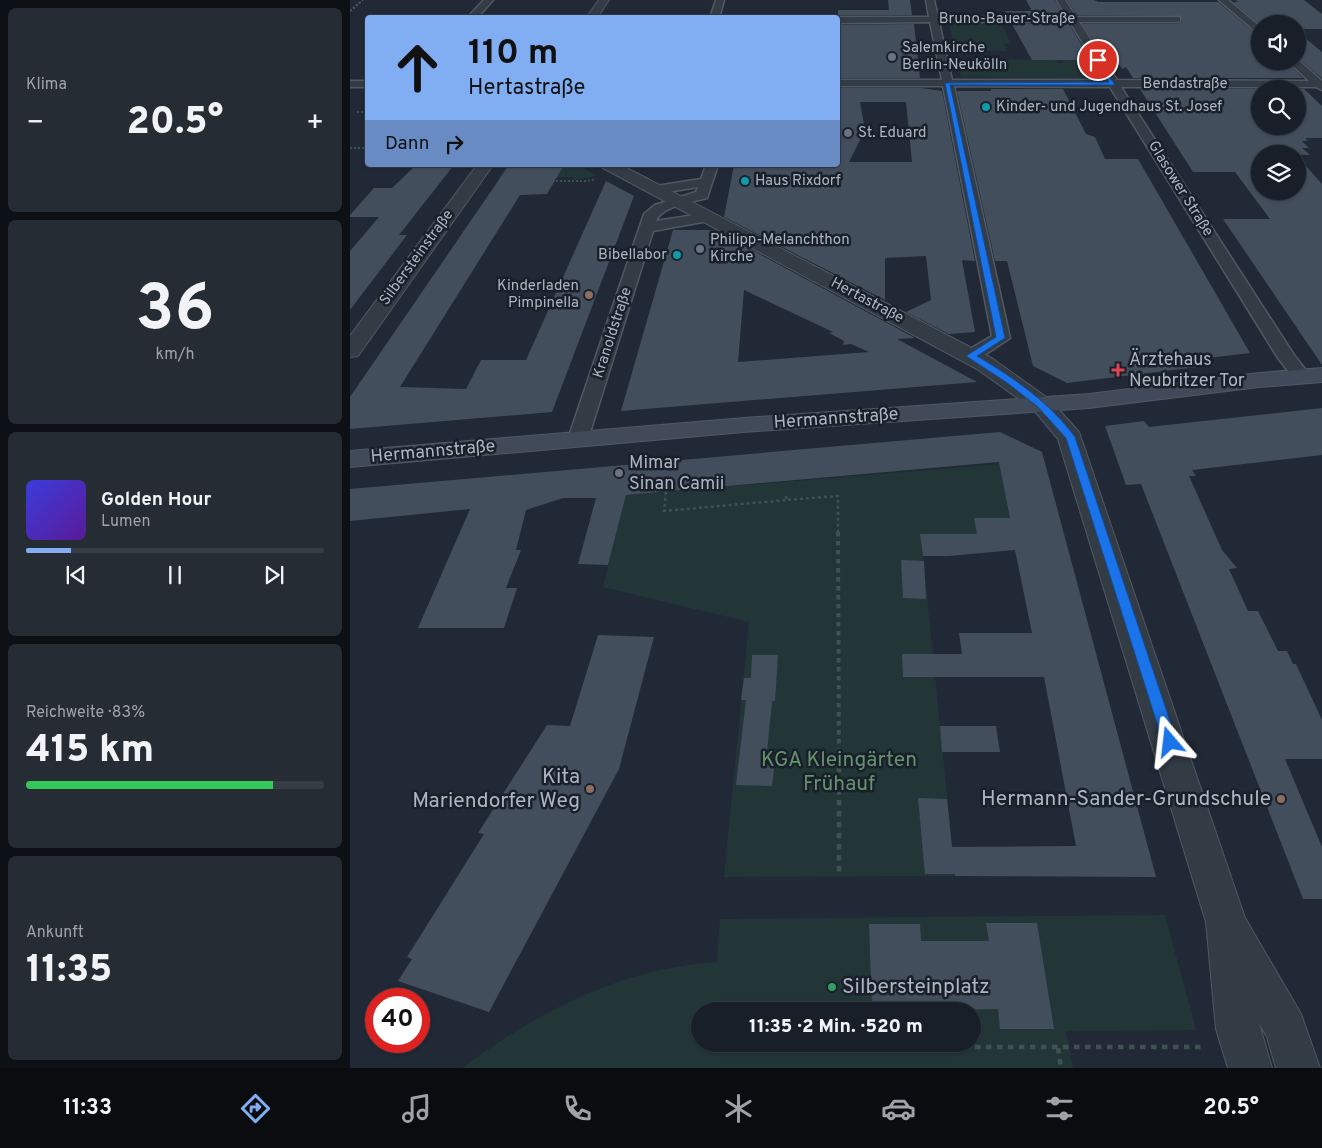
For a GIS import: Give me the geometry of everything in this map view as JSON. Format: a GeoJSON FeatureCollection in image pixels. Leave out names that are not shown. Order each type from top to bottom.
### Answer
{"type":"FeatureCollection","features":[{"type":"Feature","properties":{"kind":"main road","name":"Hermannstraße"},"geometry":{"type":"LineString","coordinates":[[350,459],[578,439],[1102,400],[1312,376]]}},
{"type":"Feature","properties":{"kind":"street"},"geometry":{"type":"LineString","coordinates":[[474,15],[489,0]]}},
{"type":"Feature","properties":{"kind":"street"},"geometry":{"type":"LineString","coordinates":[[594,15],[604,0]]}},
{"type":"Feature","properties":{"kind":"street"},"geometry":{"type":"LineString","coordinates":[[715,15],[720,0]]}},
{"type":"Feature","properties":{"kind":"street"},"geometry":{"type":"LineString","coordinates":[[930,0],[1001,338],[971,356]]}},
{"type":"Feature","properties":{"kind":"street","name":"Glasower Straße"},"geometry":{"type":"LineString","coordinates":[[1061,0],[1287,358],[1312,376]]}},
{"type":"Feature","properties":{"kind":"street"},"geometry":{"type":"LineString","coordinates":[[1223,0],[1251,24]]}},
{"type":"Feature","properties":{"kind":"street","name":"Bruno-Bauer-Straße"},"geometry":{"type":"LineString","coordinates":[[840,20],[1177,19]]}},
{"type":"Feature","properties":{"kind":"street"},"geometry":{"type":"LineString","coordinates":[[1304,70],[1321,85]]}},
{"type":"Feature","properties":{"kind":"street","name":"Bendastraße"},"geometry":{"type":"LineString","coordinates":[[840,83],[1321,85]]}},
{"type":"Feature","properties":{"kind":"street"},"geometry":{"type":"LineString","coordinates":[[350,84],[365,84]]}},
{"type":"Feature","properties":{"kind":"street"},"geometry":{"type":"LineString","coordinates":[[656,190],[708,182],[712,167]]}},
{"type":"Feature","properties":{"kind":"street","name":"Hertastraße"},"geometry":{"type":"LineString","coordinates":[[605,172],[656,190],[971,356],[1009,380],[1040,404],[1061,425],[1074,447],[1226,922]]}},
{"type":"Feature","properties":{"kind":"street","name":"Silbersteinstraße"},"geometry":{"type":"LineString","coordinates":[[350,351],[488,173]]}},
{"type":"Feature","properties":{"kind":"street","name":"Kranoldstraße"},"geometry":{"type":"LineString","coordinates":[[578,439],[652,214],[660,208],[702,195],[708,182]]}},
{"type":"Feature","properties":{"kind":"street"},"geometry":{"type":"LineString","coordinates":[[648,227],[708,217]]}},
{"type":"Feature","properties":{"kind":"street"},"geometry":{"type":"LineString","coordinates":[[1226,922],[1238,1029],[1250,1068]]}},
{"type":"Feature","properties":{"kind":"street"},"geometry":{"type":"LineString","coordinates":[[1226,922],[1286,1029],[1298,1068]]}},
{"type":"Feature","properties":{"kind":"path"},"geometry":{"type":"LineString","coordinates":[[1190,17],[1224,17]]}},
{"type":"Feature","properties":{"kind":"path"},"geometry":{"type":"LineString","coordinates":[[1306,19],[1322,20]]}},
{"type":"Feature","properties":{"kind":"path"},"geometry":{"type":"LineString","coordinates":[[1306,25],[1322,20]]}},
{"type":"Feature","properties":{"kind":"path"},"geometry":{"type":"LineString","coordinates":[[357,112],[365,112]]}},
{"type":"Feature","properties":{"kind":"path"},"geometry":{"type":"LineString","coordinates":[[350,148],[365,148]]}},
{"type":"Feature","properties":{"kind":"path"},"geometry":{"type":"LineString","coordinates":[[488,173],[587,181],[605,172]]}},
{"type":"Feature","properties":{"kind":"path"},"geometry":{"type":"LineString","coordinates":[[969,186],[1111,187]]}},
{"type":"Feature","properties":{"kind":"path"},"geometry":{"type":"LineString","coordinates":[[666,492],[664,511],[786,498],[838,496],[839,877]]}},
{"type":"Feature","properties":{"kind":"path"},"geometry":{"type":"LineString","coordinates":[[981,1047],[1213,1047]]}},
{"type":"Feature","properties":{"kind":"path"},"geometry":{"type":"LineString","coordinates":[[1058,1048],[1061,1068]]}},
{"type":"Feature","properties":{"kind":"green space"},"geometry":{"type":"Polygon","coordinates":[[[949,24],[1002,24],[1010,43],[1004,44],[1007,51],[955,50],[949,24]]]}},
{"type":"Feature","properties":{"kind":"green space"},"geometry":{"type":"Polygon","coordinates":[[[957,59],[1055,60],[1058,63],[1064,63],[1063,60],[1080,60],[1090,78],[961,77],[957,59]]]}},
{"type":"Feature","properties":{"kind":"green space"},"geometry":{"type":"Polygon","coordinates":[[[562,167],[581,167],[597,176],[574,180],[574,177],[499,177],[504,169],[561,169],[562,167]]]}},
{"type":"Feature","properties":{"kind":"green space","name":"KGA Kleingärten Frühauf"},"geometry":{"type":"Polygon","coordinates":[[[1001,464],[1010,518],[974,518],[977,534],[921,535],[955,876],[724,877],[749,622],[603,587],[626,495],[1001,464]]]}},
{"type":"Feature","properties":{"kind":"green space","name":"Silbersteinplatz"},"geometry":{"type":"Polygon","coordinates":[[[1165,915],[1196,1030],[1066,1031],[1073,1068],[462,1068],[520,1029],[582,996],[614,983],[648,973],[682,966],[717,962],[720,919],[1165,915]]]}},
{"type":"Feature","properties":{"kind":"building"},"geometry":{"type":"Polygon","coordinates":[[[888,0],[910,0],[912,15],[838,15],[838,10],[889,10],[888,0]]]}},
{"type":"Feature","properties":{"kind":"building"},"geometry":{"type":"Polygon","coordinates":[[[1026,0],[1055,0],[1064,15],[1007,15],[1005,11],[1032,11],[1026,0]]]}},
{"type":"Feature","properties":{"kind":"building"},"geometry":{"type":"Polygon","coordinates":[[[1067,0],[1094,0],[1098,2],[1218,2],[1251,30],[1251,70],[1295,70],[1303,78],[1133,78],[1126,67],[1122,69],[1116,60],[1106,60],[1082,24],[1177,24],[1182,22],[1181,16],[1077,15],[1067,0]]]}},
{"type":"Feature","properties":{"kind":"building"},"geometry":{"type":"Polygon","coordinates":[[[1235,0],[1304,0],[1322,14],[1322,29],[1306,29],[1306,15],[1251,15],[1251,17],[1233,2],[1238,2],[1235,0]]]}},
{"type":"Feature","properties":{"kind":"building"},"geometry":{"type":"Polygon","coordinates":[[[914,24],[920,78],[840,78],[840,25],[914,24]]]}},
{"type":"Feature","properties":{"kind":"building"},"geometry":{"type":"Polygon","coordinates":[[[1012,24],[1069,24],[1091,60],[1032,60],[1012,24]]]}},
{"type":"Feature","properties":{"kind":"building"},"geometry":{"type":"Polygon","coordinates":[[[1306,39],[1322,52],[1322,78],[1306,65],[1306,39]]]}},
{"type":"Feature","properties":{"kind":"building"},"geometry":{"type":"Polygon","coordinates":[[[840,88],[921,88],[942,91],[975,261],[962,260],[975,332],[949,334],[906,312],[931,300],[926,256],[885,258],[885,300],[724,217],[734,167],[840,167],[840,88]],[[860,102],[865,130],[849,162],[912,162],[906,102],[860,102]]]}},
{"type":"Feature","properties":{"kind":"building"},"geometry":{"type":"Polygon","coordinates":[[[991,89],[1063,89],[1086,134],[1095,137],[1105,159],[1138,159],[1250,353],[1208,358],[1214,365],[1067,383],[1033,366],[1007,261],[995,261],[957,91],[991,91],[991,89]]]}},
{"type":"Feature","properties":{"kind":"building"},"geometry":{"type":"Polygon","coordinates":[[[1140,89],[1251,89],[1251,135],[1306,135],[1306,91],[1322,106],[1322,138],[1305,138],[1308,141],[1302,141],[1306,145],[1251,145],[1251,193],[1235,172],[1193,172],[1140,89]]]}},
{"type":"Feature","properties":{"kind":"building"},"geometry":{"type":"Polygon","coordinates":[[[1306,166],[1322,184],[1322,365],[1223,219],[1270,219],[1256,200],[1306,200],[1306,166]]]}},
{"type":"Feature","properties":{"kind":"building"},"geometry":{"type":"Polygon","coordinates":[[[414,167],[452,167],[399,235],[407,235],[350,310],[350,251],[379,217],[350,217],[350,215],[374,188],[392,188],[414,167]]]}},
{"type":"Feature","properties":{"kind":"building"},"geometry":{"type":"Polygon","coordinates":[[[508,167],[563,167],[547,194],[520,195],[400,387],[466,389],[481,360],[526,360],[606,181],[634,196],[552,412],[350,429],[350,397],[508,167]]]}},
{"type":"Feature","properties":{"kind":"building"},"geometry":{"type":"Polygon","coordinates":[[[673,230],[715,230],[915,338],[897,339],[977,382],[621,411],[673,230]],[[744,290],[738,362],[869,352],[851,344],[843,345],[844,341],[829,333],[833,332],[744,290]]]}},
{"type":"Feature","properties":{"kind":"building"},"geometry":{"type":"Polygon","coordinates":[[[1322,408],[1322,455],[1192,470],[1196,476],[1189,476],[1222,550],[1237,568],[1229,569],[1248,611],[1258,611],[1278,651],[1287,651],[1293,664],[1296,664],[1322,720],[1322,759],[1285,759],[1322,847],[1322,899],[1303,899],[1141,484],[1126,485],[1105,426],[1144,421],[1149,427],[1322,408]]]}},
{"type":"Feature","properties":{"kind":"building"},"geometry":{"type":"Polygon","coordinates":[[[1000,432],[1042,452],[1156,877],[955,876],[955,874],[925,874],[918,798],[947,799],[952,847],[1076,846],[1044,677],[903,677],[902,654],[962,654],[959,633],[1032,633],[1015,550],[949,556],[923,556],[920,534],[977,534],[974,518],[1010,518],[999,462],[626,495],[608,565],[578,564],[596,498],[563,498],[526,510],[516,550],[521,550],[506,588],[517,588],[504,628],[418,628],[470,509],[350,521],[350,489],[1000,432]]]}},
{"type":"Feature","properties":{"kind":"building"},"geometry":{"type":"Polygon","coordinates":[[[901,560],[924,561],[926,599],[903,598],[901,560]]]}},
{"type":"Feature","properties":{"kind":"building"},"geometry":{"type":"Polygon","coordinates":[[[598,635],[654,637],[619,769],[489,1012],[430,992],[430,988],[419,988],[398,981],[412,959],[407,957],[484,834],[478,833],[547,725],[570,726],[598,635]]]}},
{"type":"Feature","properties":{"kind":"building"},"geometry":{"type":"Polygon","coordinates":[[[752,655],[778,655],[775,701],[772,701],[766,762],[775,762],[772,786],[736,785],[746,700],[741,700],[744,678],[751,678],[752,655]]]}},
{"type":"Feature","properties":{"kind":"building"},"geometry":{"type":"Polygon","coordinates":[[[940,726],[996,726],[1000,752],[942,752],[940,726]]]}},
{"type":"Feature","properties":{"kind":"building"},"geometry":{"type":"Polygon","coordinates":[[[986,923],[1037,923],[1054,1029],[1000,1029],[998,1009],[981,1009],[981,1002],[872,1002],[869,924],[920,924],[921,941],[989,941],[986,923]]]}},
{"type":"Feature","properties":{"kind":"railway"},"geometry":{"type":"LineString","coordinates":[[350,11],[363,0]]}},
{"type":"Feature","properties":{"kind":"place","name":"Salemkirche Berlin-Neukölln"},"geometry":{"type":"Point","coordinates":[892,57]}},
{"type":"Feature","properties":{"kind":"place","name":"Kinder- und Jugendhaus St. Josef"},"geometry":{"type":"Point","coordinates":[986,107]}},
{"type":"Feature","properties":{"kind":"place","name":"St. Eduard"},"geometry":{"type":"Point","coordinates":[848,133]}},
{"type":"Feature","properties":{"kind":"place","name":"Haus Rixdorf"},"geometry":{"type":"Point","coordinates":[745,181]}},
{"type":"Feature","properties":{"kind":"place","name":"Philipp-Melanchthon Kirche"},"geometry":{"type":"Point","coordinates":[700,249]}},
{"type":"Feature","properties":{"kind":"place","name":"Bibellabor"},"geometry":{"type":"Point","coordinates":[677,255]}},
{"type":"Feature","properties":{"kind":"place","name":"Kinderladen Pimpinella"},"geometry":{"type":"Point","coordinates":[589,295]}},
{"type":"Feature","properties":{"kind":"place","name":"Ärztehaus Neubritzer Tor"},"geometry":{"type":"Point","coordinates":[1118,370]}},
{"type":"Feature","properties":{"kind":"place","name":"Mimar Sinan Camii"},"geometry":{"type":"Point","coordinates":[619,473]}},
{"type":"Feature","properties":{"kind":"place","name":"Kita Mariendorfer Weg"},"geometry":{"type":"Point","coordinates":[590,789]}},
{"type":"Feature","properties":{"kind":"place","name":"Hermann-Sander-Grundschule"},"geometry":{"type":"Point","coordinates":[1281,799]}},
{"type":"Feature","properties":{"kind":"place","name":"Silbersteinplatz"},"geometry":{"type":"Point","coordinates":[832,987]}},
{"type":"Feature","properties":{"kind":"route"},"geometry":{"type":"LineString","coordinates":[[1098,60],[1113,84],[947,83],[1001,338],[996,343],[971,356],[1009,380],[1040,404],[1070,437],[1170,742]]}}]}
